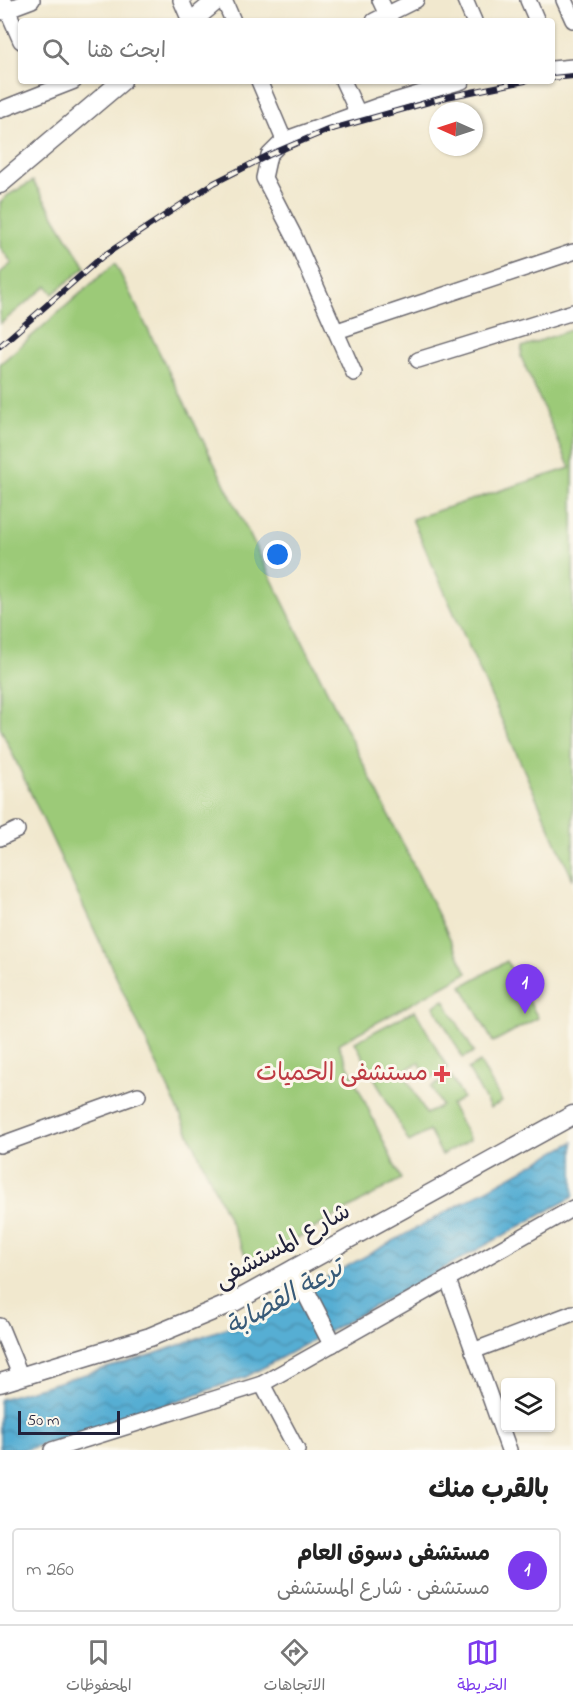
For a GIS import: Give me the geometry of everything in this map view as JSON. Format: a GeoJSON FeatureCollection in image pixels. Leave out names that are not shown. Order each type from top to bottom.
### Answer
{"type":"FeatureCollection","features":[{"type":"Feature","properties":{"kind":"main road"},"geometry":{"type":"LineString","coordinates":[[195,18],[217,0]]}},
{"type":"Feature","properties":{"kind":"main road"},"geometry":{"type":"LineString","coordinates":[[0,184],[118,84]]}},
{"type":"Feature","properties":{"kind":"main road","name":"شارع المستشفى"},"geometry":{"type":"LineString","coordinates":[[0,1383],[179,1326],[297,1275],[573,1115]]}},
{"type":"Feature","properties":{"kind":"main road"},"geometry":{"type":"LineString","coordinates":[[297,1275],[330,1340]]}},
{"type":"Feature","properties":{"kind":"street"},"geometry":{"type":"LineString","coordinates":[[18,35],[3,7],[32,0]]}},
{"type":"Feature","properties":{"kind":"street"},"geometry":{"type":"LineString","coordinates":[[181,0],[190,18]]}},
{"type":"Feature","properties":{"kind":"street"},"geometry":{"type":"LineString","coordinates":[[224,0],[232,18]]}},
{"type":"Feature","properties":{"kind":"street"},"geometry":{"type":"LineString","coordinates":[[380,0],[384,18]]}},
{"type":"Feature","properties":{"kind":"street"},"geometry":{"type":"LineString","coordinates":[[386,18],[416,0]]}},
{"type":"Feature","properties":{"kind":"street"},"geometry":{"type":"LineString","coordinates":[[465,0],[473,18]]}},
{"type":"Feature","properties":{"kind":"street"},"geometry":{"type":"LineString","coordinates":[[528,0],[536,18]]}},
{"type":"Feature","properties":{"kind":"street"},"geometry":{"type":"LineString","coordinates":[[568,1],[573,20]]}},
{"type":"Feature","properties":{"kind":"street"},"geometry":{"type":"LineString","coordinates":[[0,110],[41,87],[58,84]]}},
{"type":"Feature","properties":{"kind":"street"},"geometry":{"type":"LineString","coordinates":[[260,84],[284,140]]}},
{"type":"Feature","properties":{"kind":"street"},"geometry":{"type":"LineString","coordinates":[[344,84],[358,113]]}},
{"type":"Feature","properties":{"kind":"street"},"geometry":{"type":"LineString","coordinates":[[354,373],[277,199],[264,178],[269,155],[284,140],[421,87],[442,84]]}},
{"type":"Feature","properties":{"kind":"street"},"geometry":{"type":"LineString","coordinates":[[337,331],[573,252]]}},
{"type":"Feature","properties":{"kind":"street"},"geometry":{"type":"LineString","coordinates":[[418,360],[573,312]]}},
{"type":"Feature","properties":{"kind":"street"},"geometry":{"type":"LineString","coordinates":[[0,838],[17,830]]}},
{"type":"Feature","properties":{"kind":"street"},"geometry":{"type":"LineString","coordinates":[[0,1145],[138,1095]]}},
{"type":"Feature","properties":{"kind":"street"},"geometry":{"type":"LineString","coordinates":[[51,1450],[262,1384],[330,1340],[448,1280],[573,1208]]}},
{"type":"Feature","properties":{"kind":"street"},"geometry":{"type":"LineString","coordinates":[[448,1280],[508,1450]]}},
{"type":"Feature","properties":{"kind":"street"},"geometry":{"type":"LineString","coordinates":[[473,1351],[573,1312]]}},
{"type":"Feature","properties":{"kind":"street"},"geometry":{"type":"LineString","coordinates":[[0,1326],[21,1377]]}},
{"type":"Feature","properties":{"kind":"street"},"geometry":{"type":"LineString","coordinates":[[262,1384],[297,1450]]}},
{"type":"Feature","properties":{"kind":"green space"},"geometry":{"type":"Polygon","coordinates":[[[33,181],[85,267],[53,294],[47,286],[0,324],[0,273],[12,263],[0,247],[0,203],[8,195],[33,181]]]}},
{"type":"Feature","properties":{"kind":"green space"},"geometry":{"type":"Polygon","coordinates":[[[115,263],[467,973],[338,1044],[401,1179],[250,1265],[0,727],[0,364],[115,263]]]}},
{"type":"Feature","properties":{"kind":"green space"},"geometry":{"type":"Polygon","coordinates":[[[573,329],[573,880],[412,519],[570,468],[521,357],[522,347],[573,329]]]}},
{"type":"Feature","properties":{"kind":"green space"},"geometry":{"type":"Polygon","coordinates":[[[507,961],[538,1018],[493,1042],[462,986],[507,961]]]}},
{"type":"Feature","properties":{"kind":"green space"},"geometry":{"type":"Polygon","coordinates":[[[444,1000],[474,1052],[463,1058],[434,1006],[444,1000]]]}},
{"type":"Feature","properties":{"kind":"green space"},"geometry":{"type":"Polygon","coordinates":[[[415,1010],[448,1069],[428,1080],[419,1062],[403,1071],[426,1114],[442,1106],[431,1087],[451,1076],[463,1098],[451,1105],[470,1140],[442,1155],[429,1131],[409,1142],[355,1042],[415,1010]]]}},
{"type":"Feature","properties":{"kind":"green space"},"geometry":{"type":"Polygon","coordinates":[[[480,1062],[502,1102],[490,1108],[468,1069],[480,1062]]]}},
{"type":"Feature","properties":{"kind":"water"},"geometry":{"type":"Polygon","coordinates":[[[573,1142],[573,1197],[246,1377],[93,1430],[24,1450],[0,1450],[0,1399],[154,1354],[253,1318],[573,1142]]]}},
{"type":"Feature","properties":{"kind":"railway"},"geometry":{"type":"LineString","coordinates":[[555,78],[573,76]]}},
{"type":"Feature","properties":{"kind":"railway"},"geometry":{"type":"LineString","coordinates":[[0,346],[103,256],[214,183],[269,155],[325,131],[447,97],[510,84]]}},
{"type":"Feature","properties":{"kind":"place","name":"مستشفى دسوق العام"},"geometry":{"type":"Point","coordinates":[525,1014]}},
{"type":"Feature","properties":{"kind":"place","name":"مستشفى الحميات"},"geometry":{"type":"Point","coordinates":[442,1074]}},
{"type":"Feature","properties":{"kind":"water label","name":"ترعة القضابة"},"geometry":{"type":"Point","coordinates":[285,1299]}}]}
